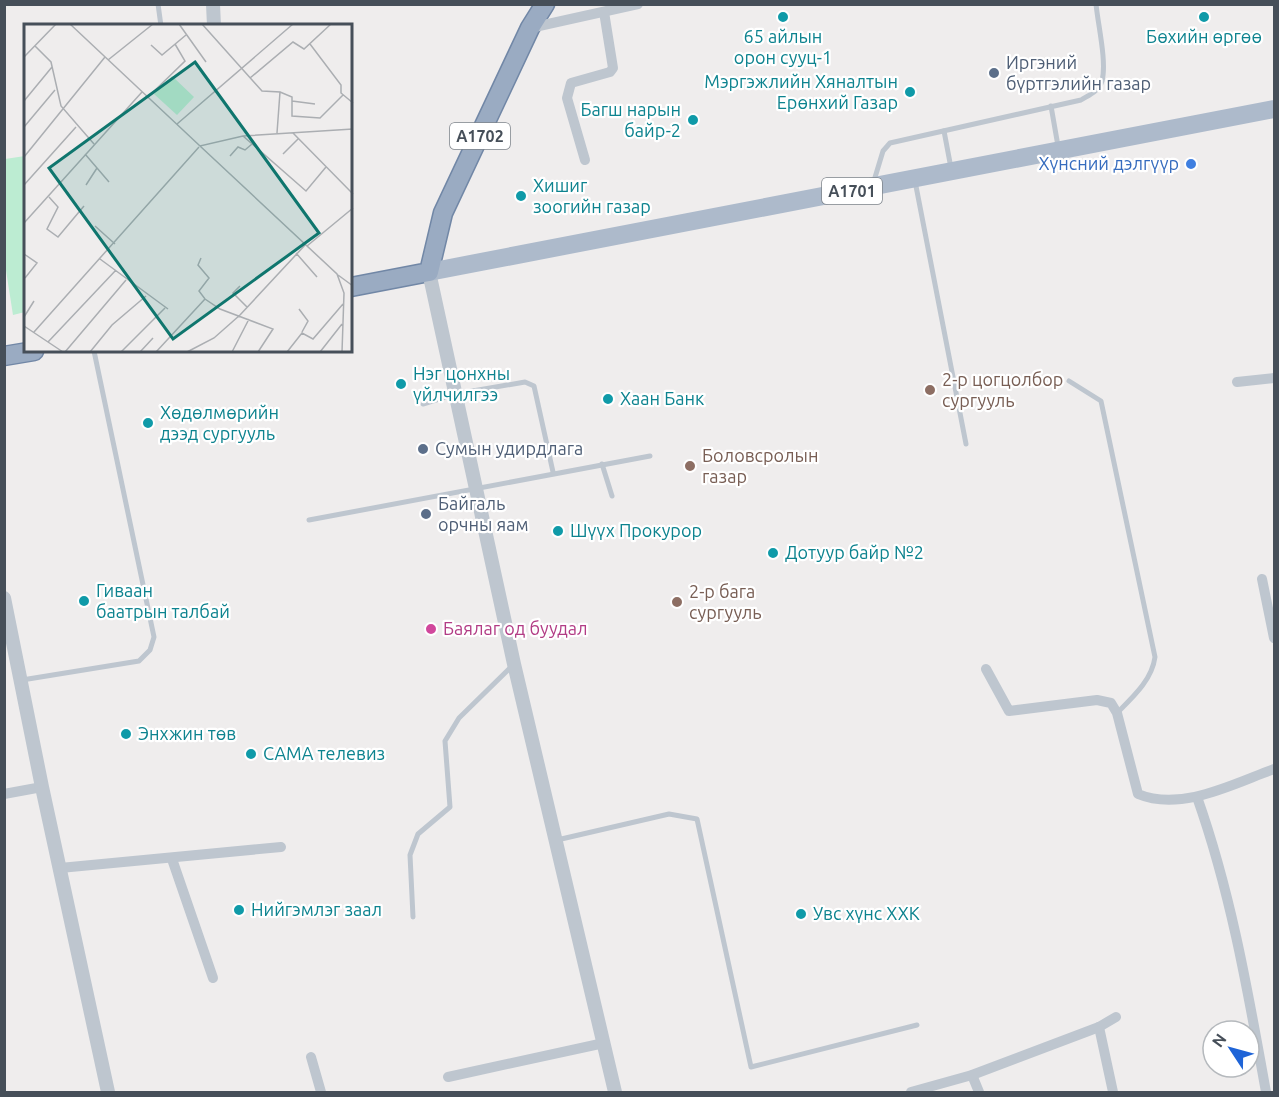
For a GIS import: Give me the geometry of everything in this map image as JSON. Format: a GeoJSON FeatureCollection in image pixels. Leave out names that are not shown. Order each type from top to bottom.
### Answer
{"type":"FeatureCollection","features":[{"type":"Feature","properties":{"kind":"highway","name":"A1702"},"geometry":{"type":"LineString","coordinates":[[429,272],[443,213],[530,28],[545,4]]}},
{"type":"Feature","properties":{"kind":"highway"},"geometry":{"type":"LineString","coordinates":[[352,287],[429,272]]}},
{"type":"Feature","properties":{"kind":"highway"},"geometry":{"type":"LineString","coordinates":[[5,356],[28,352]]}},
{"type":"Feature","properties":{"kind":"main road","name":"A1701"},"geometry":{"type":"LineString","coordinates":[[429,272],[1275,109]]}},
{"type":"Feature","properties":{"kind":"street"},"geometry":{"type":"LineString","coordinates":[[213,4],[214,24]]}},
{"type":"Feature","properties":{"kind":"street"},"geometry":{"type":"LineString","coordinates":[[530,28],[638,4]]}},
{"type":"Feature","properties":{"kind":"street"},"geometry":{"type":"LineString","coordinates":[[585,160],[567,98],[568,89],[572,83],[610,72],[613,68],[604,12]]}},
{"type":"Feature","properties":{"kind":"street"},"geometry":{"type":"LineString","coordinates":[[429,272],[514,664],[615,1092]]}},
{"type":"Feature","properties":{"kind":"street"},"geometry":{"type":"LineString","coordinates":[[1237,382],[1275,378]]}},
{"type":"Feature","properties":{"kind":"street"},"geometry":{"type":"LineString","coordinates":[[1262,579],[1275,638]]}},
{"type":"Feature","properties":{"kind":"street"},"geometry":{"type":"LineString","coordinates":[[4,598],[42,788],[108,1092]]}},
{"type":"Feature","properties":{"kind":"street"},"geometry":{"type":"LineString","coordinates":[[986,669],[1009,711],[1097,700],[1111,703],[1117,713],[1138,794],[1152,800],[1197,796],[1275,769]]}},
{"type":"Feature","properties":{"kind":"street"},"geometry":{"type":"LineString","coordinates":[[4,794],[42,788]]}},
{"type":"Feature","properties":{"kind":"street"},"geometry":{"type":"LineString","coordinates":[[1197,796],[1217,853],[1238,939],[1266,1092]]}},
{"type":"Feature","properties":{"kind":"street"},"geometry":{"type":"LineString","coordinates":[[60,868],[281,847]]}},
{"type":"Feature","properties":{"kind":"street"},"geometry":{"type":"LineString","coordinates":[[172,859],[213,978]]}},
{"type":"Feature","properties":{"kind":"street"},"geometry":{"type":"LineString","coordinates":[[911,1092],[972,1075],[1116,1017]]}},
{"type":"Feature","properties":{"kind":"street"},"geometry":{"type":"LineString","coordinates":[[1098,1026],[1113,1092]]}},
{"type":"Feature","properties":{"kind":"street"},"geometry":{"type":"LineString","coordinates":[[448,1077],[604,1043]]}},
{"type":"Feature","properties":{"kind":"street"},"geometry":{"type":"LineString","coordinates":[[311,1058],[321,1092]]}},
{"type":"Feature","properties":{"kind":"street"},"geometry":{"type":"LineString","coordinates":[[972,1075],[979,1092]]}},
{"type":"Feature","properties":{"kind":"lane"},"geometry":{"type":"LineString","coordinates":[[158,4],[161,24]]}},
{"type":"Feature","properties":{"kind":"lane"},"geometry":{"type":"LineString","coordinates":[[872,187],[883,151],[891,143],[1081,99],[1094,93],[1101,83],[1096,4]]}},
{"type":"Feature","properties":{"kind":"lane"},"geometry":{"type":"LineString","coordinates":[[1051,106],[1059,150]]}},
{"type":"Feature","properties":{"kind":"lane"},"geometry":{"type":"LineString","coordinates":[[944,131],[952,171]]}},
{"type":"Feature","properties":{"kind":"lane"},"geometry":{"type":"LineString","coordinates":[[915,178],[966,444]]}},
{"type":"Feature","properties":{"kind":"lane"},"geometry":{"type":"LineString","coordinates":[[21,681],[139,661],[150,650],[154,637],[94,352]]}},
{"type":"Feature","properties":{"kind":"lane"},"geometry":{"type":"LineString","coordinates":[[1069,381],[1101,401],[1155,657],[1153,670],[1137,693],[1117,713]]}},
{"type":"Feature","properties":{"kind":"lane"},"geometry":{"type":"LineString","coordinates":[[423,404],[455,394],[525,382],[534,386],[553,472]]}},
{"type":"Feature","properties":{"kind":"lane"},"geometry":{"type":"LineString","coordinates":[[309,520],[553,472],[650,456]]}},
{"type":"Feature","properties":{"kind":"lane"},"geometry":{"type":"LineString","coordinates":[[602,464],[612,496]]}},
{"type":"Feature","properties":{"kind":"lane"},"geometry":{"type":"LineString","coordinates":[[413,917],[410,855],[418,834],[450,807],[445,741],[459,718],[514,664]]}},
{"type":"Feature","properties":{"kind":"lane"},"geometry":{"type":"LineString","coordinates":[[557,840],[669,814],[697,819],[751,1067],[917,1025]]}},
{"type":"Feature","properties":{"kind":"green space"},"geometry":{"type":"Polygon","coordinates":[[[24,156],[24,312],[13,315],[5,264],[5,159],[24,156]]]}},
{"type":"Feature","properties":{"kind":"place","name":"65 айлын орон сууц-1"},"geometry":{"type":"Point","coordinates":[783,17]}},
{"type":"Feature","properties":{"kind":"place","name":"Бөхийн өргөө"},"geometry":{"type":"Point","coordinates":[1204,17]}},
{"type":"Feature","properties":{"kind":"place","name":"Иргэний бүртгэлийн газар"},"geometry":{"type":"Point","coordinates":[994,73]}},
{"type":"Feature","properties":{"kind":"place","name":"Мэргэжлийн Хяналтын Ерөнхий Газар"},"geometry":{"type":"Point","coordinates":[910,92]}},
{"type":"Feature","properties":{"kind":"place","name":"Багш нарын байр-2"},"geometry":{"type":"Point","coordinates":[693,120]}},
{"type":"Feature","properties":{"kind":"place","name":"Хүнсний дэлгүүр"},"geometry":{"type":"Point","coordinates":[1191,164]}},
{"type":"Feature","properties":{"kind":"place","name":"Хишиг зоогийн газар"},"geometry":{"type":"Point","coordinates":[521,196]}},
{"type":"Feature","properties":{"kind":"place","name":"Нэг цонхны үйлчилгээ"},"geometry":{"type":"Point","coordinates":[401,384]}},
{"type":"Feature","properties":{"kind":"place","name":"2-р цогцолбор сургууль"},"geometry":{"type":"Point","coordinates":[930,390]}},
{"type":"Feature","properties":{"kind":"place","name":"Хаан Банк"},"geometry":{"type":"Point","coordinates":[608,399]}},
{"type":"Feature","properties":{"kind":"place","name":"Хөдөлмөрийн дээд сургууль"},"geometry":{"type":"Point","coordinates":[148,423]}},
{"type":"Feature","properties":{"kind":"place","name":"Сумын удирдлага"},"geometry":{"type":"Point","coordinates":[423,449]}},
{"type":"Feature","properties":{"kind":"place","name":"Боловсролын газар"},"geometry":{"type":"Point","coordinates":[690,466]}},
{"type":"Feature","properties":{"kind":"place","name":"Байгаль орчны яам"},"geometry":{"type":"Point","coordinates":[426,514]}},
{"type":"Feature","properties":{"kind":"place","name":"Шүүх Прокурор"},"geometry":{"type":"Point","coordinates":[558,531]}},
{"type":"Feature","properties":{"kind":"place","name":"Дотуур байр №2"},"geometry":{"type":"Point","coordinates":[773,553]}},
{"type":"Feature","properties":{"kind":"place","name":"Гиваан баатрын талбай"},"geometry":{"type":"Point","coordinates":[84,601]}},
{"type":"Feature","properties":{"kind":"place","name":"2-р бага сургууль"},"geometry":{"type":"Point","coordinates":[677,602]}},
{"type":"Feature","properties":{"kind":"place","name":"Баялаг од буудал"},"geometry":{"type":"Point","coordinates":[431,629]}},
{"type":"Feature","properties":{"kind":"place","name":"Энхжин төв"},"geometry":{"type":"Point","coordinates":[126,734]}},
{"type":"Feature","properties":{"kind":"place","name":"САМА телевиз"},"geometry":{"type":"Point","coordinates":[251,754]}},
{"type":"Feature","properties":{"kind":"place","name":"Нийгэмлэг заал"},"geometry":{"type":"Point","coordinates":[239,910]}},
{"type":"Feature","properties":{"kind":"place","name":"Увс хүнс ХХК"},"geometry":{"type":"Point","coordinates":[801,914]}}]}
